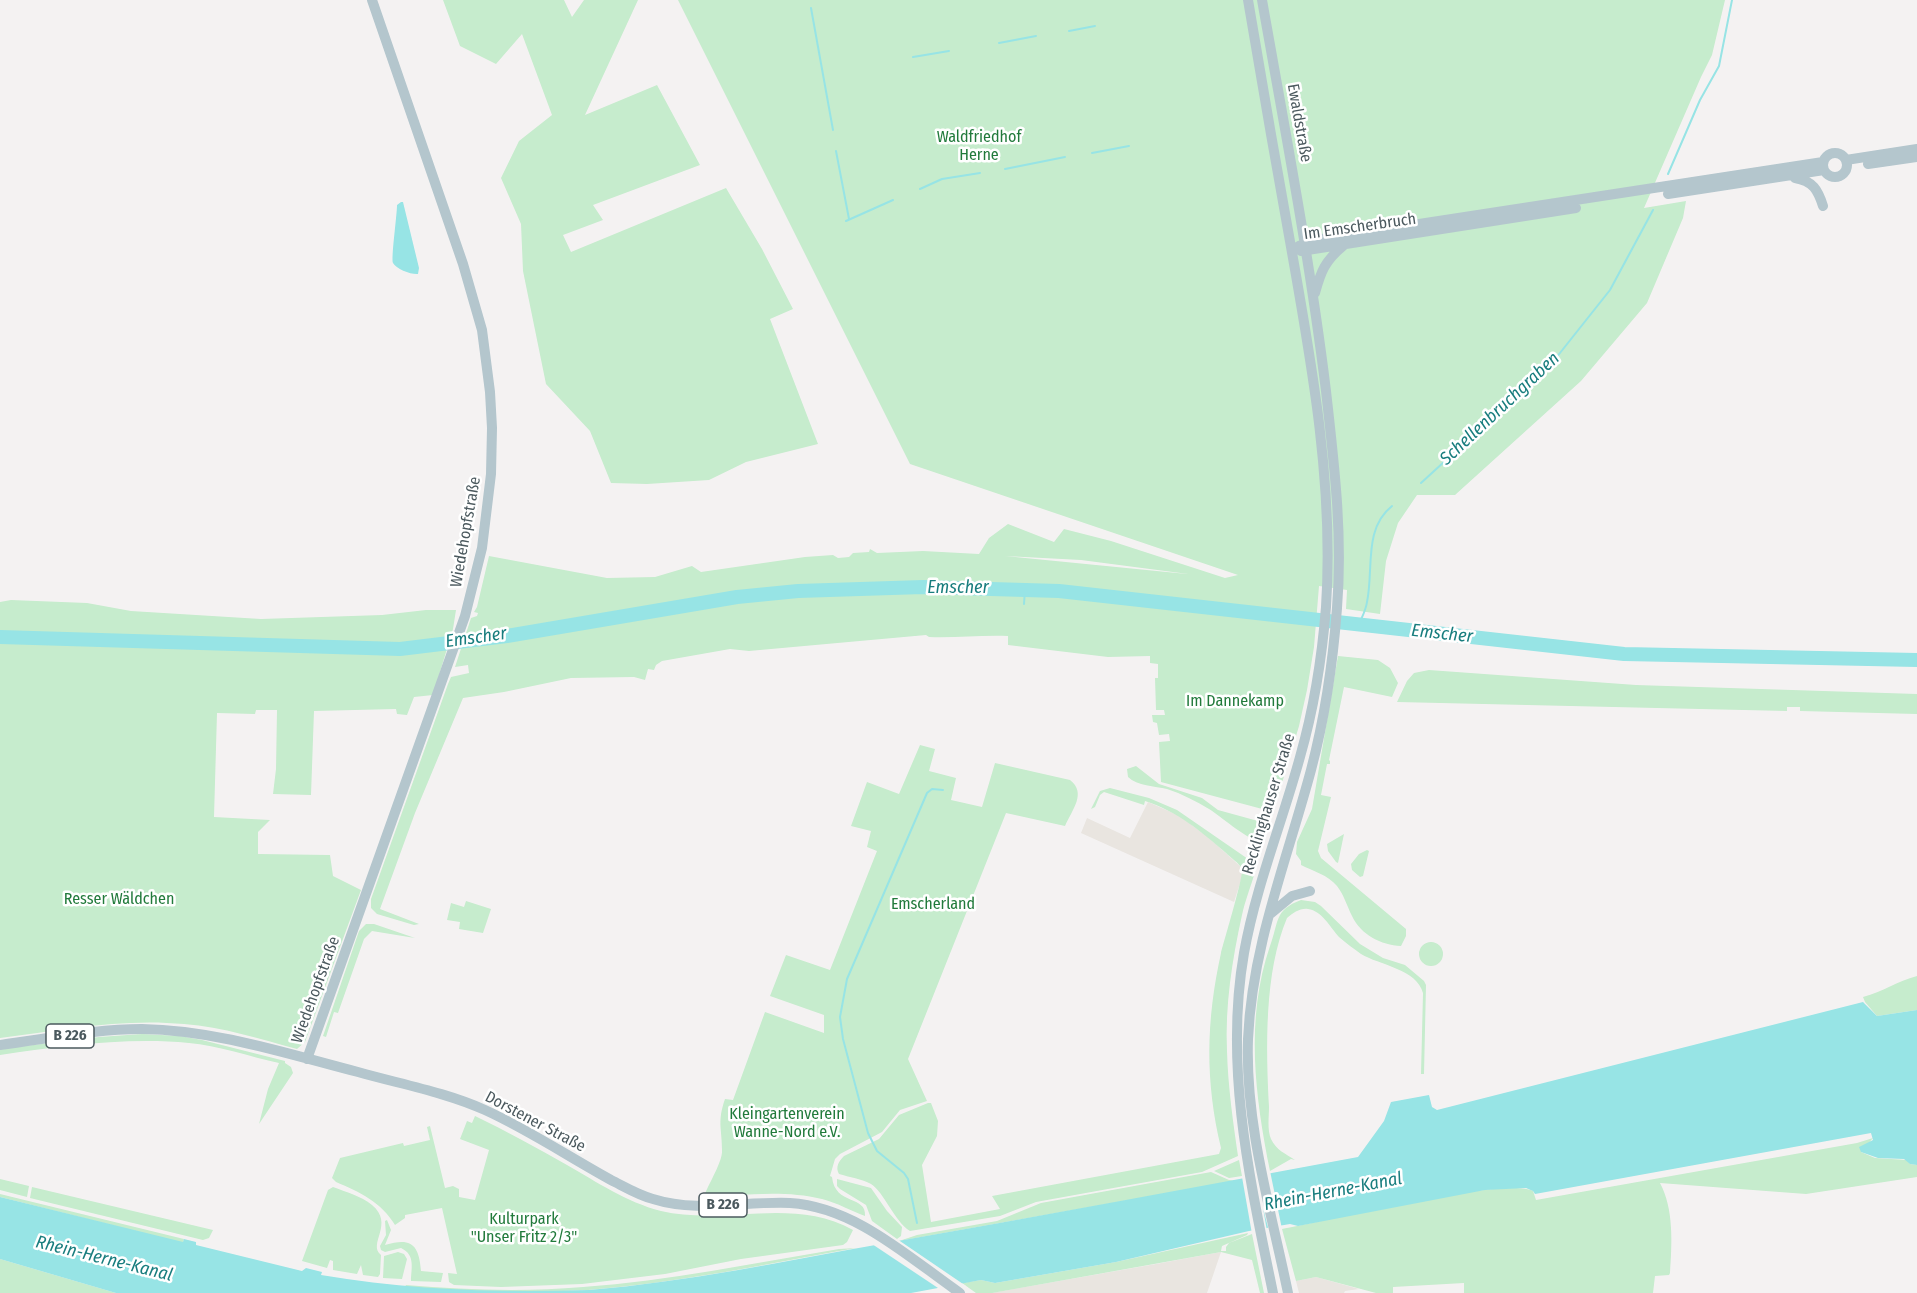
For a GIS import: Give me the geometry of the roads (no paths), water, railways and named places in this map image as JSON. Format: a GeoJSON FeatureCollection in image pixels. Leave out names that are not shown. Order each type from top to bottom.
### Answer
{"type":"FeatureCollection","features":[{"type":"Feature","properties":{"kind":"main road","name":"Wiedehopfstraße"},"geometry":{"type":"LineString","coordinates":[[307,1059],[461,628],[482,548],[491,474],[490,392],[483,341],[463,264],[372,0]]}},
{"type":"Feature","properties":{"kind":"main road","name":"Ewaldstraße"},"geometry":{"type":"LineString","coordinates":[[1248,0],[1291,251]]}},
{"type":"Feature","properties":{"kind":"main road","name":"Ewaldstraße"},"geometry":{"type":"LineString","coordinates":[[1262,0],[1306,247]]}},
{"type":"Feature","properties":{"kind":"main road","name":"Im Emscherbruch"},"geometry":{"type":"LineString","coordinates":[[1846,163],[1917,149]]}},
{"type":"Feature","properties":{"kind":"main road","name":"Im Emscherbruch"},"geometry":{"type":"LineString","coordinates":[[1833,154],[1841,155],[1846,163],[1845,172],[1836,177],[1827,175],[1824,166],[1826,158],[1833,154]]}},
{"type":"Feature","properties":{"kind":"main road","name":"Im Emscherbruch"},"geometry":{"type":"LineString","coordinates":[[1846,163],[1917,157]]}},
{"type":"Feature","properties":{"kind":"main road","name":"Im Emscherbruch"},"geometry":{"type":"LineString","coordinates":[[1291,251],[1824,166]]}},
{"type":"Feature","properties":{"kind":"main road","name":"Im Emscherbruch"},"geometry":{"type":"LineString","coordinates":[[1306,247],[1343,246],[1782,177],[1824,166]]}},
{"type":"Feature","properties":{"kind":"main road"},"geometry":{"type":"LineString","coordinates":[[1782,177],[1804,180],[1814,185],[1820,194],[1823,206]]}},
{"type":"Feature","properties":{"kind":"main road"},"geometry":{"type":"LineString","coordinates":[[1314,298],[1329,257],[1343,246]]}},
{"type":"Feature","properties":{"kind":"main road","name":"Recklinghauser Straße"},"geometry":{"type":"LineString","coordinates":[[1288,1293],[1263,1172],[1250,1094],[1248,1037],[1254,986],[1268,915],[1316,750],[1340,540],[1337,484],[1306,247]]}},
{"type":"Feature","properties":{"kind":"main road","name":"Recklinghauser Straße"},"geometry":{"type":"LineString","coordinates":[[1291,251],[1311,370],[1326,489],[1331,607]]}},
{"type":"Feature","properties":{"kind":"main road","name":"Recklinghauser Straße"},"geometry":{"type":"LineString","coordinates":[[1273,1293],[1242,1125],[1236,1065],[1236,1023],[1248,934],[1300,757],[1329,637]]}},
{"type":"Feature","properties":{"kind":"main road"},"geometry":{"type":"LineString","coordinates":[[1268,915],[1292,896],[1310,891]]}},
{"type":"Feature","properties":{"kind":"main road","name":"Dorstener Straße"},"geometry":{"type":"LineString","coordinates":[[0,1045],[127,1030],[156,1030],[215,1037],[307,1059],[435,1092],[483,1110],[578,1162],[653,1199],[693,1206],[769,1203],[805,1205],[845,1216],[957,1291]]}},
{"type":"Feature","properties":{"kind":"water"},"geometry":{"type":"Polygon","coordinates":[[[403,202],[419,268],[418,274],[404,271],[393,263],[397,205],[403,202]]]}},
{"type":"Feature","properties":{"kind":"water","name":"Rhein-Herne-Kanal"},"geometry":{"type":"Polygon","coordinates":[[[1863,1002],[1877,1016],[1917,1010],[1917,1165],[1910,1164],[1904,1159],[1878,1158],[1861,1152],[1859,1147],[1873,1140],[1871,1133],[1535,1194],[1526,1188],[1485,1190],[1298,1226],[1290,1224],[1249,1231],[1116,1262],[995,1283],[981,1280],[911,1293],[116,1293],[0,1259],[0,1197],[183,1242],[184,1239],[196,1242],[196,1245],[302,1271],[306,1268],[322,1272],[321,1275],[354,1280],[421,1287],[522,1291],[589,1290],[662,1282],[1358,1157],[1384,1121],[1391,1102],[1429,1095],[1432,1107],[1437,1110],[1863,1002]]]}},
{"type":"Feature","properties":{"kind":"waterway","name":"Schellenbruchgraben"},"geometry":{"type":"LineString","coordinates":[[1668,174],[1700,100],[1719,66],[1732,0]]}},
{"type":"Feature","properties":{"kind":"waterway"},"geometry":{"type":"LineString","coordinates":[[811,8],[833,130]]}},
{"type":"Feature","properties":{"kind":"waterway"},"geometry":{"type":"LineString","coordinates":[[1069,31],[1095,26]]}},
{"type":"Feature","properties":{"kind":"waterway"},"geometry":{"type":"LineString","coordinates":[[999,43],[1036,36]]}},
{"type":"Feature","properties":{"kind":"waterway"},"geometry":{"type":"LineString","coordinates":[[913,57],[949,51]]}},
{"type":"Feature","properties":{"kind":"waterway"},"geometry":{"type":"LineString","coordinates":[[1092,153],[1129,146]]}},
{"type":"Feature","properties":{"kind":"waterway"},"geometry":{"type":"LineString","coordinates":[[836,151],[849,219]]}},
{"type":"Feature","properties":{"kind":"waterway"},"geometry":{"type":"LineString","coordinates":[[1005,169],[1065,157]]}},
{"type":"Feature","properties":{"kind":"waterway"},"geometry":{"type":"LineString","coordinates":[[920,189],[942,179],[980,173]]}},
{"type":"Feature","properties":{"kind":"waterway"},"geometry":{"type":"LineString","coordinates":[[846,221],[893,200]]}},
{"type":"Feature","properties":{"kind":"waterway","name":"Schellenbruchgraben"},"geometry":{"type":"LineString","coordinates":[[1421,483],[1552,363],[1610,290],[1653,210]]}},
{"type":"Feature","properties":{"kind":"waterway","name":"Schellenbruchgraben"},"geometry":{"type":"LineString","coordinates":[[1359,624],[1367,602],[1373,538],[1383,515],[1392,506]]}},
{"type":"Feature","properties":{"kind":"waterway","name":"Emscher"},"geometry":{"type":"LineString","coordinates":[[0,637],[400,649],[507,636],[737,597],[798,591],[923,587],[1059,591],[1624,654],[1917,660]]}},
{"type":"Feature","properties":{"kind":"waterway"},"geometry":{"type":"LineString","coordinates":[[1024,604],[1025,589]]}},
{"type":"Feature","properties":{"kind":"waterway"},"geometry":{"type":"LineString","coordinates":[[917,1223],[908,1179],[877,1151],[868,1133],[843,1039],[840,1017],[847,979],[927,793],[932,789],[943,790]]}},
{"type":"Feature","properties":{"kind":"park label","name":"Waldfriedhof Herne"},"geometry":{"type":"Point","coordinates":[979,147]}},
{"type":"Feature","properties":{"kind":"park label","name":"Im Dannekamp"},"geometry":{"type":"Point","coordinates":[1235,702]}},
{"type":"Feature","properties":{"kind":"park label","name":"Resser Wäldchen"},"geometry":{"type":"Point","coordinates":[119,900]}},
{"type":"Feature","properties":{"kind":"park label","name":"Emscherland"},"geometry":{"type":"Point","coordinates":[933,905]}},
{"type":"Feature","properties":{"kind":"park label","name":"Kleingartenverein Wanne-Nord e.V."},"geometry":{"type":"Point","coordinates":[787,1124]}},
{"type":"Feature","properties":{"kind":"park label","name":"Kulturpark \"Unser Fritz 2/3\""},"geometry":{"type":"Point","coordinates":[524,1229]}}]}
